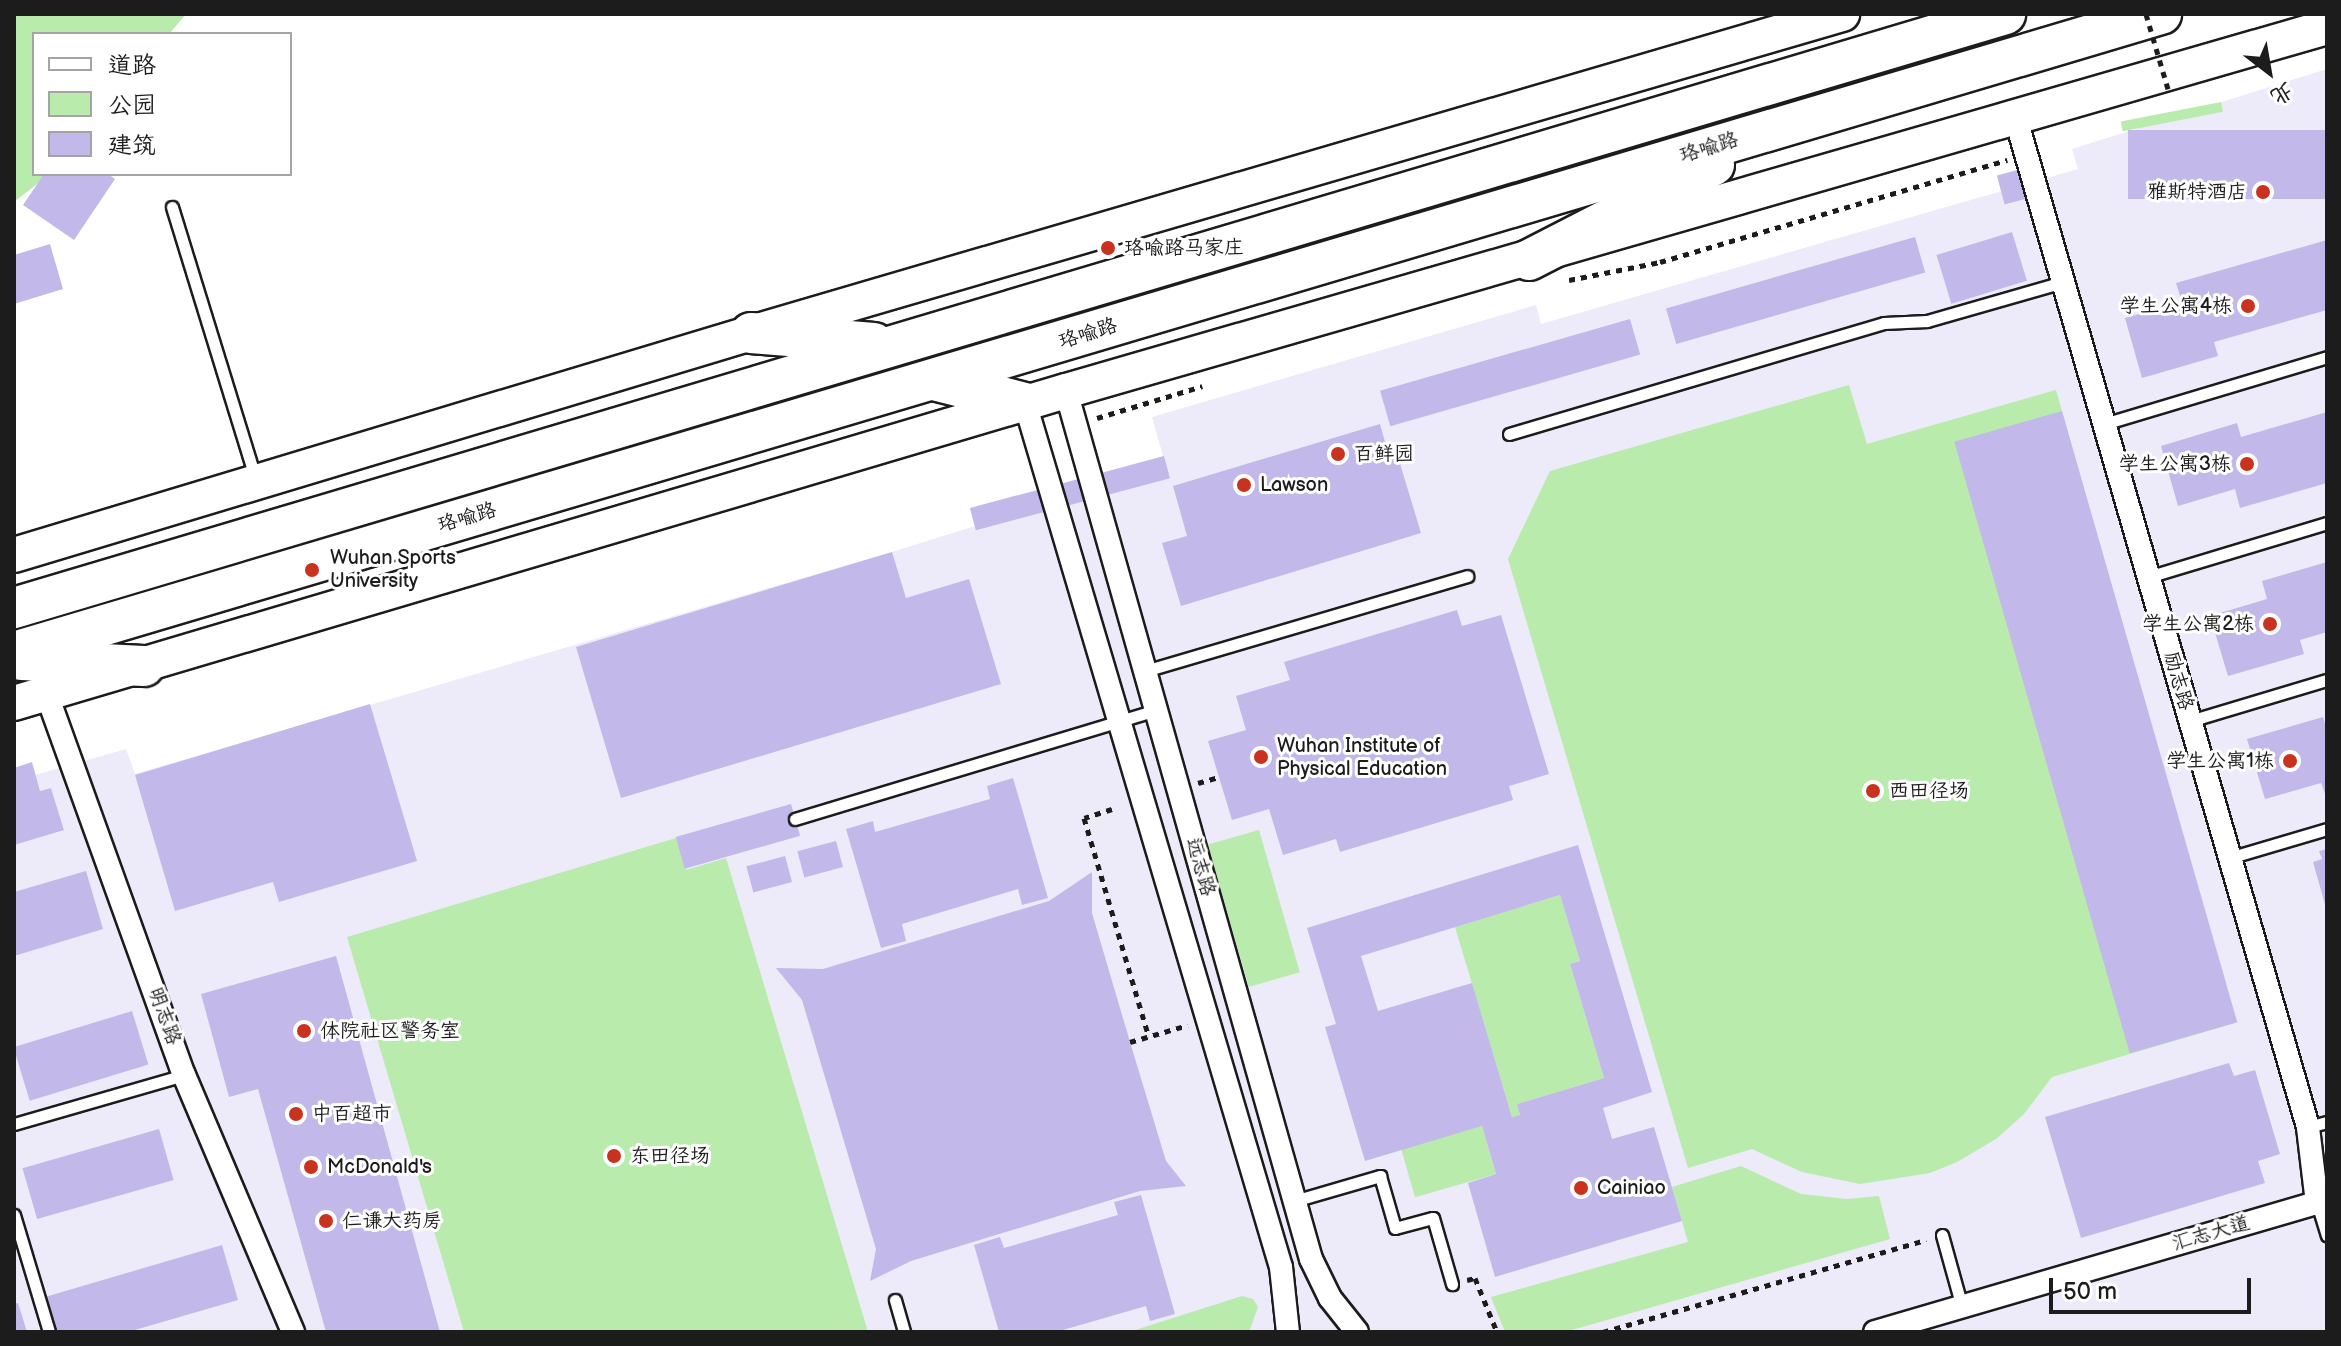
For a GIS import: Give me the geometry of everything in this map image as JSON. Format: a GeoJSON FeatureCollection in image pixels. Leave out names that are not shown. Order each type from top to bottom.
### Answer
{"type":"FeatureCollection","features":[{"type":"Feature","properties":{"kind":"highway"},"geometry":{"type":"LineString","coordinates":[[14,608],[2005,14]]}},
{"type":"Feature","properties":{"kind":"highway","name":"珞喻路"},"geometry":{"type":"LineString","coordinates":[[14,652],[2161,14]]}},
{"type":"Feature","properties":{"kind":"highway"},"geometry":{"type":"LineString","coordinates":[[1529,260],[1806,119]]}},
{"type":"Feature","properties":{"kind":"highway"},"geometry":{"type":"LineString","coordinates":[[751,333],[898,345]]}},
{"type":"Feature","properties":{"kind":"highway"},"geometry":{"type":"LineString","coordinates":[[934,380],[1025,403]]}},
{"type":"Feature","properties":{"kind":"highway"},"geometry":{"type":"LineString","coordinates":[[14,659],[144,666]]}},
{"type":"Feature","properties":{"kind":"main road"},"geometry":{"type":"LineString","coordinates":[[14,555],[751,333],[1842,14]]}},
{"type":"Feature","properties":{"kind":"main road"},"geometry":{"type":"LineString","coordinates":[[14,703],[1066,391],[1529,260],[2327,27]]}},
{"type":"Feature","properties":{"kind":"street","name":"励志路"},"geometry":{"type":"LineString","coordinates":[[2015,116],[2229,858],[2317,1125],[2317,1203]]}},
{"type":"Feature","properties":{"kind":"street","name":"远志路"},"geometry":{"type":"LineString","coordinates":[[1066,391],[1294,1201],[1318,1276],[1343,1318],[1357,1332]]}},
{"type":"Feature","properties":{"kind":"street","name":"远志路"},"geometry":{"type":"LineString","coordinates":[[1025,403],[1281,1267],[1288,1332]]}},
{"type":"Feature","properties":{"kind":"street","name":"明志路"},"geometry":{"type":"LineString","coordinates":[[47,695],[184,1075],[293,1332]]}},
{"type":"Feature","properties":{"kind":"street","name":"汇志大道"},"geometry":{"type":"LineString","coordinates":[[1875,1332],[2317,1203]]}},
{"type":"Feature","properties":{"kind":"lane"},"geometry":{"type":"LineString","coordinates":[[172,207],[257,483]]}},
{"type":"Feature","properties":{"kind":"lane"},"geometry":{"type":"LineString","coordinates":[[1509,434],[1884,323],[1927,321],[2063,282]]}},
{"type":"Feature","properties":{"kind":"lane"},"geometry":{"type":"LineString","coordinates":[[2104,424],[2327,357]]}},
{"type":"Feature","properties":{"kind":"lane"},"geometry":{"type":"LineString","coordinates":[[2148,577],[2327,523]]}},
{"type":"Feature","properties":{"kind":"lane"},"geometry":{"type":"LineString","coordinates":[[1145,671],[1467,576]]}},
{"type":"Feature","properties":{"kind":"lane"},"geometry":{"type":"LineString","coordinates":[[2190,721],[2327,680]]}},
{"type":"Feature","properties":{"kind":"lane"},"geometry":{"type":"LineString","coordinates":[[795,819],[1156,710]]}},
{"type":"Feature","properties":{"kind":"lane"},"geometry":{"type":"LineString","coordinates":[[2229,858],[2327,829]]}},
{"type":"Feature","properties":{"kind":"lane"},"geometry":{"type":"LineString","coordinates":[[14,1124],[184,1075]]}},
{"type":"Feature","properties":{"kind":"lane"},"geometry":{"type":"LineString","coordinates":[[1294,1201],[1380,1176],[1395,1228],[1433,1218],[1452,1284]]}},
{"type":"Feature","properties":{"kind":"lane"},"geometry":{"type":"LineString","coordinates":[[2317,1203],[2327,1236]]}},
{"type":"Feature","properties":{"kind":"lane"},"geometry":{"type":"LineString","coordinates":[[14,1215],[49,1332]]}},
{"type":"Feature","properties":{"kind":"lane"},"geometry":{"type":"LineString","coordinates":[[1942,1235],[1962,1307]]}},
{"type":"Feature","properties":{"kind":"lane"},"geometry":{"type":"LineString","coordinates":[[895,1300],[904,1332]]}},
{"type":"Feature","properties":{"kind":"path"},"geometry":{"type":"LineString","coordinates":[[2146,14],[2169,92]]}},
{"type":"Feature","properties":{"kind":"path"},"geometry":{"type":"LineString","coordinates":[[1198,783],[1219,777]]}},
{"type":"Feature","properties":{"kind":"path"},"geometry":{"type":"LineString","coordinates":[[1112,809],[1084,818],[1149,1037]]}},
{"type":"Feature","properties":{"kind":"path"},"geometry":{"type":"LineString","coordinates":[[1130,1042],[1208,1020]]}},
{"type":"Feature","properties":{"kind":"path"},"geometry":{"type":"LineString","coordinates":[[1603,1332],[1942,1235]]}},
{"type":"Feature","properties":{"kind":"path"},"geometry":{"type":"LineString","coordinates":[[1452,1284],[1475,1278],[1497,1332]]}},
{"type":"Feature","properties":{"kind":"shaded area","name":"Wuhan Institute of Physical Education"},"geometry":{"type":"Polygon","coordinates":[[[2327,69],[2327,1332],[14,1332],[14,845],[64,829],[51,788],[40,791],[35,775],[126,749],[135,774],[892,552],[975,526],[1163,456],[1152,417],[1536,305],[1541,324],[2078,169],[2072,149],[2327,69]]]}},
{"type":"Feature","properties":{"kind":"green space"},"geometry":{"type":"Polygon","coordinates":[[[14,14],[186,14],[171,32],[32,32],[32,176],[47,176],[14,202],[14,14]]]}},
{"type":"Feature","properties":{"kind":"green space"},"geometry":{"type":"Polygon","coordinates":[[[2221,102],[2223,112],[2123,131],[2121,121],[2221,102]]]}},
{"type":"Feature","properties":{"kind":"green space","name":"西田径场"},"geometry":{"type":"Polygon","coordinates":[[[1849,385],[1867,444],[2056,390],[2235,1023],[2052,1077],[2024,1114],[1996,1139],[1957,1162],[1930,1173],[1860,1184],[1802,1172],[1752,1149],[1688,1168],[1508,559],[1550,471],[1849,385]]]}},
{"type":"Feature","properties":{"kind":"green space"},"geometry":{"type":"Polygon","coordinates":[[[1259,830],[1300,972],[1249,987],[1208,845],[1259,830]]]}},
{"type":"Feature","properties":{"kind":"green space","name":"东田径场"},"geometry":{"type":"Polygon","coordinates":[[[676,838],[686,870],[726,858],[868,1332],[464,1332],[347,937],[676,838]]]}},
{"type":"Feature","properties":{"kind":"green space"},"geometry":{"type":"Polygon","coordinates":[[[1560,895],[1580,961],[1570,964],[1604,1078],[1517,1104],[1520,1115],[1512,1117],[1455,927],[1560,895]]]}},
{"type":"Feature","properties":{"kind":"green space"},"geometry":{"type":"Polygon","coordinates":[[[1482,1126],[1496,1174],[1415,1197],[1401,1149],[1482,1126]]]}},
{"type":"Feature","properties":{"kind":"green space"},"geometry":{"type":"Polygon","coordinates":[[[1741,1166],[1801,1194],[1847,1199],[1879,1196],[1890,1239],[1565,1332],[1505,1332],[1491,1297],[1688,1242],[1672,1187],[1741,1166]]]}},
{"type":"Feature","properties":{"kind":"green space"},"geometry":{"type":"Polygon","coordinates":[[[1242,1296],[1253,1299],[1258,1307],[1249,1332],[1129,1332],[1242,1296]]]}},
{"type":"Feature","properties":{"kind":"building"},"geometry":{"type":"Polygon","coordinates":[[[2128,130],[2327,130],[2327,199],[2128,199],[2128,130]]]}},
{"type":"Feature","properties":{"kind":"building"},"geometry":{"type":"Polygon","coordinates":[[[2021,169],[2029,198],[2005,204],[1997,175],[2021,169]]]}},
{"type":"Feature","properties":{"kind":"building"},"geometry":{"type":"Polygon","coordinates":[[[43,176],[111,176],[115,179],[74,240],[23,205],[43,176]]]}},
{"type":"Feature","properties":{"kind":"building"},"geometry":{"type":"Polygon","coordinates":[[[2012,232],[2027,281],[1951,304],[1936,255],[2012,232]]]}},
{"type":"Feature","properties":{"kind":"building"},"geometry":{"type":"Polygon","coordinates":[[[1915,237],[1925,273],[1676,344],[1666,308],[1915,237]]]}},
{"type":"Feature","properties":{"kind":"building","name":"学生公寓4栋"},"geometry":{"type":"Polygon","coordinates":[[[2327,240],[2327,310],[2214,342],[2218,356],[2142,378],[2125,318],[2182,302],[2176,283],[2327,240]]]}},
{"type":"Feature","properties":{"kind":"building"},"geometry":{"type":"Polygon","coordinates":[[[50,244],[63,289],[14,304],[14,255],[50,244]]]}},
{"type":"Feature","properties":{"kind":"building"},"geometry":{"type":"Polygon","coordinates":[[[1630,319],[1640,355],[1390,426],[1380,391],[1630,319]]]}},
{"type":"Feature","properties":{"kind":"building"},"geometry":{"type":"Polygon","coordinates":[[[2062,411],[2237,1022],[2130,1053],[1954,442],[2062,411]]]}},
{"type":"Feature","properties":{"kind":"building","name":"学生公寓3栋"},"geometry":{"type":"Polygon","coordinates":[[[2327,412],[2327,483],[2240,508],[2235,489],[2178,506],[2161,446],[2237,423],[2241,437],[2327,412]]]}},
{"type":"Feature","properties":{"kind":"building"},"geometry":{"type":"Polygon","coordinates":[[[1380,424],[1387,449],[1395,447],[1421,533],[1181,606],[1162,543],[1187,536],[1173,486],[1380,424]]]}},
{"type":"Feature","properties":{"kind":"building"},"geometry":{"type":"Polygon","coordinates":[[[1164,456],[1170,478],[976,530],[970,508],[1164,456]]]}},
{"type":"Feature","properties":{"kind":"building"},"geometry":{"type":"Polygon","coordinates":[[[892,552],[906,598],[969,579],[1001,684],[621,798],[576,647],[892,552]]]}},
{"type":"Feature","properties":{"kind":"building","name":"学生公寓2栋"},"geometry":{"type":"Polygon","coordinates":[[[2327,562],[2327,632],[2300,640],[2304,654],[2228,676],[2210,616],[2267,599],[2262,581],[2327,562]]]}},
{"type":"Feature","properties":{"kind":"building"},"geometry":{"type":"Polygon","coordinates":[[[1457,610],[1462,626],[1501,615],[1549,774],[1509,786],[1513,800],[1340,852],[1336,839],[1283,855],[1269,809],[1232,820],[1208,741],[1246,730],[1236,696],[1290,680],[1284,662],[1457,610]]]}},
{"type":"Feature","properties":{"kind":"building"},"geometry":{"type":"Polygon","coordinates":[[[370,704],[417,861],[279,902],[273,882],[175,911],[135,775],[370,704]]]}},
{"type":"Feature","properties":{"kind":"building","name":"学生公寓1栋"},"geometry":{"type":"Polygon","coordinates":[[[2323,717],[2327,730],[2327,799],[2321,783],[2265,799],[2247,739],[2323,717]]]}},
{"type":"Feature","properties":{"kind":"building"},"geometry":{"type":"Polygon","coordinates":[[[32,762],[40,791],[51,788],[64,830],[14,845],[14,768],[32,762]]]}},
{"type":"Feature","properties":{"kind":"building"},"geometry":{"type":"Polygon","coordinates":[[[1013,778],[1048,898],[1022,905],[1018,889],[902,924],[906,941],[881,948],[846,829],[873,821],[875,832],[990,799],[987,786],[1013,778]]]}},
{"type":"Feature","properties":{"kind":"building"},"geometry":{"type":"Polygon","coordinates":[[[791,804],[800,836],[685,869],[676,837],[791,804]]]}},
{"type":"Feature","properties":{"kind":"building"},"geometry":{"type":"Polygon","coordinates":[[[836,841],[843,867],[804,877],[797,851],[836,841]]]}},
{"type":"Feature","properties":{"kind":"building"},"geometry":{"type":"Polygon","coordinates":[[[1578,845],[1652,1092],[1603,1108],[1612,1139],[1654,1127],[1682,1221],[1495,1277],[1468,1183],[1496,1174],[1482,1126],[1365,1161],[1325,1027],[1336,1024],[1307,928],[1578,845]],[[1560,895],[1361,956],[1378,1011],[1472,983],[1512,1117],[1520,1115],[1517,1104],[1604,1078],[1570,964],[1580,961],[1560,895]]]}},
{"type":"Feature","properties":{"kind":"building"},"geometry":{"type":"Polygon","coordinates":[[[2327,849],[2326,908],[2313,862],[2322,859],[2319,851],[2327,849]]]}},
{"type":"Feature","properties":{"kind":"building"},"geometry":{"type":"Polygon","coordinates":[[[785,856],[792,882],[753,892],[746,866],[785,856]]]}},
{"type":"Feature","properties":{"kind":"building"},"geometry":{"type":"Polygon","coordinates":[[[86,871],[103,929],[14,956],[14,892],[86,871]]]}},
{"type":"Feature","properties":{"kind":"building"},"geometry":{"type":"Polygon","coordinates":[[[1092,872],[1092,913],[1130,1042],[1166,1161],[1186,1186],[1140,1191],[911,1261],[870,1281],[876,1249],[802,1000],[776,968],[823,969],[1049,901],[1092,872]]]}},
{"type":"Feature","properties":{"kind":"building"},"geometry":{"type":"Polygon","coordinates":[[[336,956],[440,1332],[326,1332],[258,1089],[229,1097],[201,994],[336,956]]]}},
{"type":"Feature","properties":{"kind":"building"},"geometry":{"type":"Polygon","coordinates":[[[132,1011],[148,1065],[30,1101],[14,1047],[132,1011]]]}},
{"type":"Feature","properties":{"kind":"building"},"geometry":{"type":"Polygon","coordinates":[[[2229,1063],[2234,1076],[2255,1070],[2280,1154],[2258,1161],[2265,1183],[2081,1238],[2045,1117],[2229,1063]]]}},
{"type":"Feature","properties":{"kind":"building"},"geometry":{"type":"Polygon","coordinates":[[[159,1129],[174,1180],[37,1219],[23,1168],[159,1129]]]}},
{"type":"Feature","properties":{"kind":"building"},"geometry":{"type":"Polygon","coordinates":[[[1141,1195],[1175,1314],[1150,1321],[1146,1306],[1056,1332],[999,1332],[974,1245],[1000,1237],[1004,1248],[1118,1215],[1114,1202],[1141,1195]]]}},
{"type":"Feature","properties":{"kind":"building"},"geometry":{"type":"Polygon","coordinates":[[[222,1245],[238,1300],[128,1332],[54,1332],[45,1297],[222,1245]]]}},
{"type":"Feature","properties":{"kind":"building"},"geometry":{"type":"Polygon","coordinates":[[[18,1303],[27,1332],[14,1332],[14,1304],[18,1303]]]}},
{"type":"Feature","properties":{"kind":"place","name":"雅斯特酒店"},"geometry":{"type":"Point","coordinates":[2263,192]}},
{"type":"Feature","properties":{"kind":"place","name":"珞喻路马家庄"},"geometry":{"type":"Point","coordinates":[1108,248]}},
{"type":"Feature","properties":{"kind":"place","name":"学生公寓4栋"},"geometry":{"type":"Point","coordinates":[2248,306]}},
{"type":"Feature","properties":{"kind":"place","name":"百鲜园"},"geometry":{"type":"Point","coordinates":[1338,454]}},
{"type":"Feature","properties":{"kind":"place","name":"学生公寓3栋"},"geometry":{"type":"Point","coordinates":[2247,464]}},
{"type":"Feature","properties":{"kind":"place","name":"Lawson"},"geometry":{"type":"Point","coordinates":[1244,485]}},
{"type":"Feature","properties":{"kind":"place","name":"Wuhan Sports University"},"geometry":{"type":"Point","coordinates":[312,570]}},
{"type":"Feature","properties":{"kind":"place","name":"学生公寓2栋"},"geometry":{"type":"Point","coordinates":[2270,624]}},
{"type":"Feature","properties":{"kind":"place","name":"Wuhan Institute of Physical Education"},"geometry":{"type":"Point","coordinates":[1261,757]}},
{"type":"Feature","properties":{"kind":"place","name":"学生公寓1栋"},"geometry":{"type":"Point","coordinates":[2290,761]}},
{"type":"Feature","properties":{"kind":"place","name":"西田径场"},"geometry":{"type":"Point","coordinates":[1873,791]}},
{"type":"Feature","properties":{"kind":"place","name":"体院社区警务室"},"geometry":{"type":"Point","coordinates":[304,1031]}},
{"type":"Feature","properties":{"kind":"place","name":"中百超市"},"geometry":{"type":"Point","coordinates":[296,1114]}},
{"type":"Feature","properties":{"kind":"place","name":"东田径场"},"geometry":{"type":"Point","coordinates":[614,1156]}},
{"type":"Feature","properties":{"kind":"place","name":"McDonald's"},"geometry":{"type":"Point","coordinates":[311,1167]}},
{"type":"Feature","properties":{"kind":"place","name":"Cainiao"},"geometry":{"type":"Point","coordinates":[1581,1188]}},
{"type":"Feature","properties":{"kind":"place","name":"仁谦大药房"},"geometry":{"type":"Point","coordinates":[326,1221]}}]}
